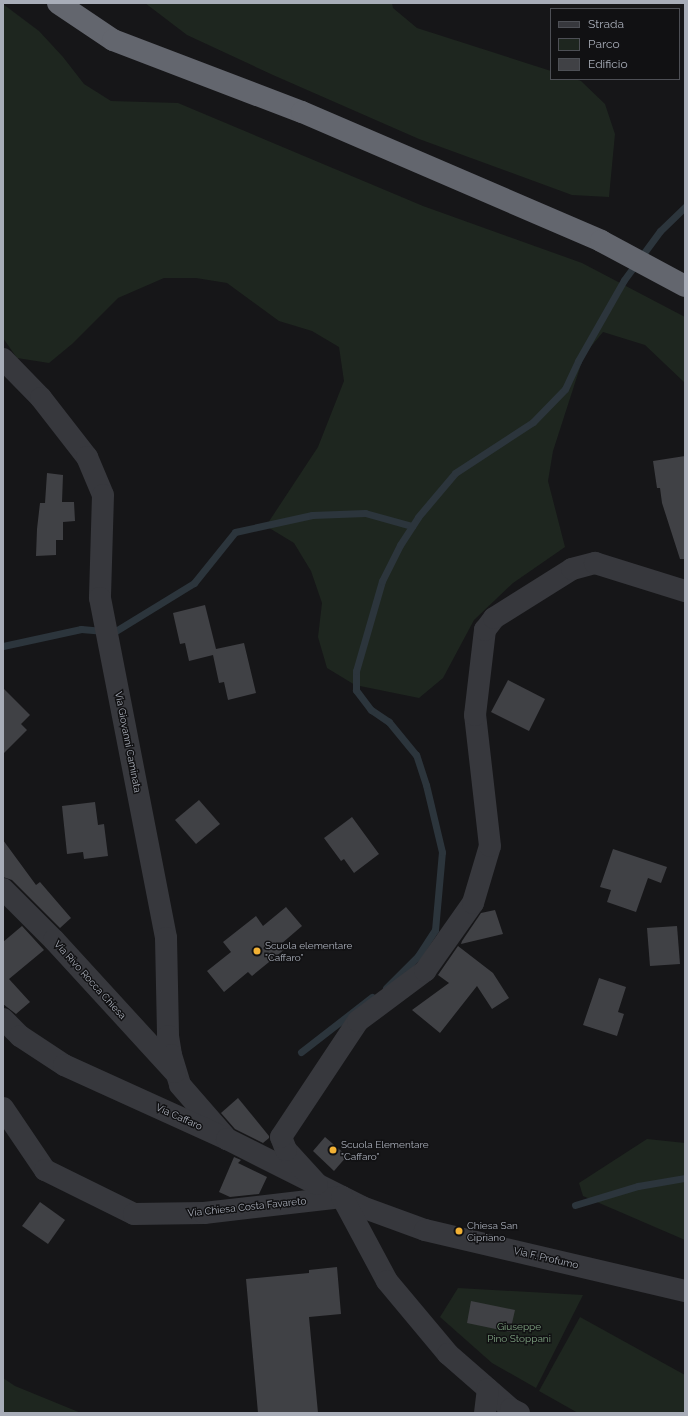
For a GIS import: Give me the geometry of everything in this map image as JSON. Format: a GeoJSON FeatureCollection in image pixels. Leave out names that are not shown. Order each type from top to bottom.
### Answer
{"type":"FeatureCollection","features":[{"type":"Feature","properties":{"kind":"highway"},"geometry":{"type":"LineString","coordinates":[[58,3],[114,40],[302,112],[601,241],[685,286]]}},
{"type":"Feature","properties":{"kind":"street","name":"Via Giovanni Caminata"},"geometry":{"type":"LineString","coordinates":[[3,359],[41,398],[87,457],[103,495],[100,598],[166,938],[168,1036],[180,1085],[227,1139]]}},
{"type":"Feature","properties":{"kind":"street"},"geometry":{"type":"LineString","coordinates":[[317,1184],[286,1150],[281,1137],[358,1021],[425,971],[473,903],[490,846],[475,715],[486,630],[494,618],[572,569],[595,563],[685,591]]}},
{"type":"Feature","properties":{"kind":"street","name":"Via Rivo Rocca Chiesa"},"geometry":{"type":"LineString","coordinates":[[3,889],[54,940],[176,1073]]}},
{"type":"Feature","properties":{"kind":"street","name":"Via Caffaro"},"geometry":{"type":"LineString","coordinates":[[3,1019],[20,1036],[64,1065],[227,1139],[362,1207]]}},
{"type":"Feature","properties":{"kind":"street","name":"Via Chiesa Costa Favareto"},"geometry":{"type":"LineString","coordinates":[[3,1108],[45,1170],[134,1214],[204,1213],[342,1197]]}},
{"type":"Feature","properties":{"kind":"street"},"geometry":{"type":"LineString","coordinates":[[342,1197],[387,1281],[448,1354],[511,1410],[519,1413]]}},
{"type":"Feature","properties":{"kind":"street","name":"Via F. Profumo"},"geometry":{"type":"LineString","coordinates":[[362,1207],[425,1230],[685,1291]]}},
{"type":"Feature","properties":{"kind":"street"},"geometry":{"type":"LineString","coordinates":[[485,1413],[488,1389]]}},
{"type":"Feature","properties":{"kind":"green space"},"geometry":{"type":"Polygon","coordinates":[[[145,3],[392,3],[393,8],[417,28],[550,71],[550,80],[581,81],[605,104],[615,134],[609,197],[572,195],[419,139],[273,75],[187,35],[145,3]]]}},
{"type":"Feature","properties":{"kind":"green space"},"geometry":{"type":"Polygon","coordinates":[[[3,4],[39,31],[63,57],[84,84],[111,101],[178,103],[423,206],[582,263],[685,317],[685,383],[645,345],[603,332],[584,355],[553,451],[548,481],[565,547],[513,583],[474,620],[443,678],[419,698],[355,685],[327,668],[318,637],[322,603],[311,571],[294,543],[266,526],[318,447],[344,381],[339,347],[312,331],[279,321],[227,283],[196,278],[164,278],[118,298],[72,344],[49,363],[17,358],[3,338],[3,4]]]}},
{"type":"Feature","properties":{"kind":"green space"},"geometry":{"type":"Polygon","coordinates":[[[647,1139],[685,1143],[685,1240],[583,1196],[579,1183],[647,1139]]]}},
{"type":"Feature","properties":{"kind":"green space","name":"Giuseppe Pino Stoppani"},"geometry":{"type":"Polygon","coordinates":[[[458,1288],[583,1295],[536,1388],[492,1363],[440,1317],[458,1288]]]}},
{"type":"Feature","properties":{"kind":"green space"},"geometry":{"type":"Polygon","coordinates":[[[580,1317],[685,1375],[685,1413],[578,1413],[539,1391],[580,1317]]]}},
{"type":"Feature","properties":{"kind":"green space"},"geometry":{"type":"Polygon","coordinates":[[[3,1378],[15,1386],[81,1413],[3,1413],[3,1378]]]}},
{"type":"Feature","properties":{"kind":"building"},"geometry":{"type":"Polygon","coordinates":[[[685,456],[685,559],[680,559],[662,503],[660,488],[657,488],[653,461],[685,456]]]}},
{"type":"Feature","properties":{"kind":"building"},"geometry":{"type":"Polygon","coordinates":[[[47,473],[63,475],[62,502],[74,502],[75,521],[63,522],[63,540],[56,540],[56,555],[36,556],[40,503],[45,503],[47,473]]]}},
{"type":"Feature","properties":{"kind":"building"},"geometry":{"type":"Polygon","coordinates":[[[205,605],[216,649],[244,643],[256,693],[228,700],[224,682],[219,683],[213,655],[189,661],[185,643],[180,644],[173,613],[205,605]]]}},
{"type":"Feature","properties":{"kind":"building"},"geometry":{"type":"Polygon","coordinates":[[[508,680],[545,699],[529,731],[491,712],[508,680]]]}},
{"type":"Feature","properties":{"kind":"building"},"geometry":{"type":"Polygon","coordinates":[[[3,688],[30,715],[21,724],[27,730],[3,754],[3,688]]]}},
{"type":"Feature","properties":{"kind":"building"},"geometry":{"type":"Polygon","coordinates":[[[199,800],[220,824],[196,844],[175,820],[199,800]]]}},
{"type":"Feature","properties":{"kind":"building"},"geometry":{"type":"Polygon","coordinates":[[[95,802],[98,825],[104,824],[108,856],[84,859],[83,852],[67,854],[62,806],[95,802]]]}},
{"type":"Feature","properties":{"kind":"building"},"geometry":{"type":"Polygon","coordinates":[[[352,817],[379,854],[354,873],[344,859],[341,861],[324,838],[352,817]]]}},
{"type":"Feature","properties":{"kind":"building"},"geometry":{"type":"Polygon","coordinates":[[[3,840],[36,885],[40,882],[71,918],[60,928],[12,880],[3,877],[3,840]]]}},
{"type":"Feature","properties":{"kind":"building"},"geometry":{"type":"Polygon","coordinates":[[[613,849],[667,867],[661,883],[648,878],[636,912],[607,902],[611,890],[600,887],[613,849]]]}},
{"type":"Feature","properties":{"kind":"building","name":"Scuola elementare \"Caffaro\""},"geometry":{"type":"Polygon","coordinates":[[[286,907],[302,926],[281,944],[285,949],[252,976],[248,972],[224,992],[207,971],[231,952],[223,942],[256,916],[263,926],[286,907]]]}},
{"type":"Feature","properties":{"kind":"building"},"geometry":{"type":"Polygon","coordinates":[[[495,910],[503,934],[461,944],[481,913],[495,910]]]}},
{"type":"Feature","properties":{"kind":"building"},"geometry":{"type":"Polygon","coordinates":[[[22,926],[44,950],[9,979],[30,1002],[16,1014],[3,1004],[3,942],[22,926]]]}},
{"type":"Feature","properties":{"kind":"building"},"geometry":{"type":"Polygon","coordinates":[[[677,926],[680,964],[650,966],[647,928],[677,926]]]}},
{"type":"Feature","properties":{"kind":"building"},"geometry":{"type":"Polygon","coordinates":[[[458,946],[493,973],[509,998],[492,1009],[477,986],[440,1033],[412,1010],[449,983],[438,975],[458,946]]]}},
{"type":"Feature","properties":{"kind":"building"},"geometry":{"type":"Polygon","coordinates":[[[599,978],[626,987],[618,1012],[624,1014],[617,1036],[583,1025],[599,978]]]}},
{"type":"Feature","properties":{"kind":"building"},"geometry":{"type":"Polygon","coordinates":[[[238,1098],[269,1136],[269,1138],[263,1143],[235,1129],[221,1113],[238,1098]]]}},
{"type":"Feature","properties":{"kind":"building"},"geometry":{"type":"Polygon","coordinates":[[[325,1137],[347,1156],[334,1171],[313,1151],[325,1137]]]}},
{"type":"Feature","properties":{"kind":"building"},"geometry":{"type":"Polygon","coordinates":[[[234,1157],[241,1160],[238,1163],[267,1177],[259,1194],[230,1197],[219,1192],[234,1157]]]}},
{"type":"Feature","properties":{"kind":"building"},"geometry":{"type":"Polygon","coordinates":[[[40,1202],[65,1220],[48,1244],[22,1226],[40,1202]]]}},
{"type":"Feature","properties":{"kind":"building"},"geometry":{"type":"Polygon","coordinates":[[[337,1267],[341,1314],[309,1317],[318,1413],[258,1413],[246,1279],[309,1273],[309,1270],[337,1267]]]}},
{"type":"Feature","properties":{"kind":"building"},"geometry":{"type":"Polygon","coordinates":[[[471,1301],[515,1310],[510,1332],[467,1323],[471,1301]]]}},
{"type":"Feature","properties":{"kind":"waterway"},"geometry":{"type":"LineString","coordinates":[[386,988],[418,956],[435,930],[442,852],[426,785],[416,755],[389,722],[371,710],[356,690],[356,671],[382,581],[400,545],[418,517],[455,473],[533,422],[565,389],[578,361],[624,280],[660,231],[685,207]]}},
{"type":"Feature","properties":{"kind":"waterway"},"geometry":{"type":"LineString","coordinates":[[3,646],[81,629],[114,632],[194,583],[235,532],[312,515],[365,513],[412,526]]}},
{"type":"Feature","properties":{"kind":"waterway"},"geometry":{"type":"LineString","coordinates":[[301,1052],[372,997]]}},
{"type":"Feature","properties":{"kind":"waterway"},"geometry":{"type":"LineString","coordinates":[[575,1205],[638,1186],[685,1178]]}},
{"type":"Feature","properties":{"kind":"place","name":"Scuola elementare \"Caffaro\""},"geometry":{"type":"Point","coordinates":[257,951]}},
{"type":"Feature","properties":{"kind":"place","name":"Scuola Elementare \"Caffaro\""},"geometry":{"type":"Point","coordinates":[333,1150]}},
{"type":"Feature","properties":{"kind":"place","name":"Chiesa San Cipriano"},"geometry":{"type":"Point","coordinates":[459,1231]}}]}
